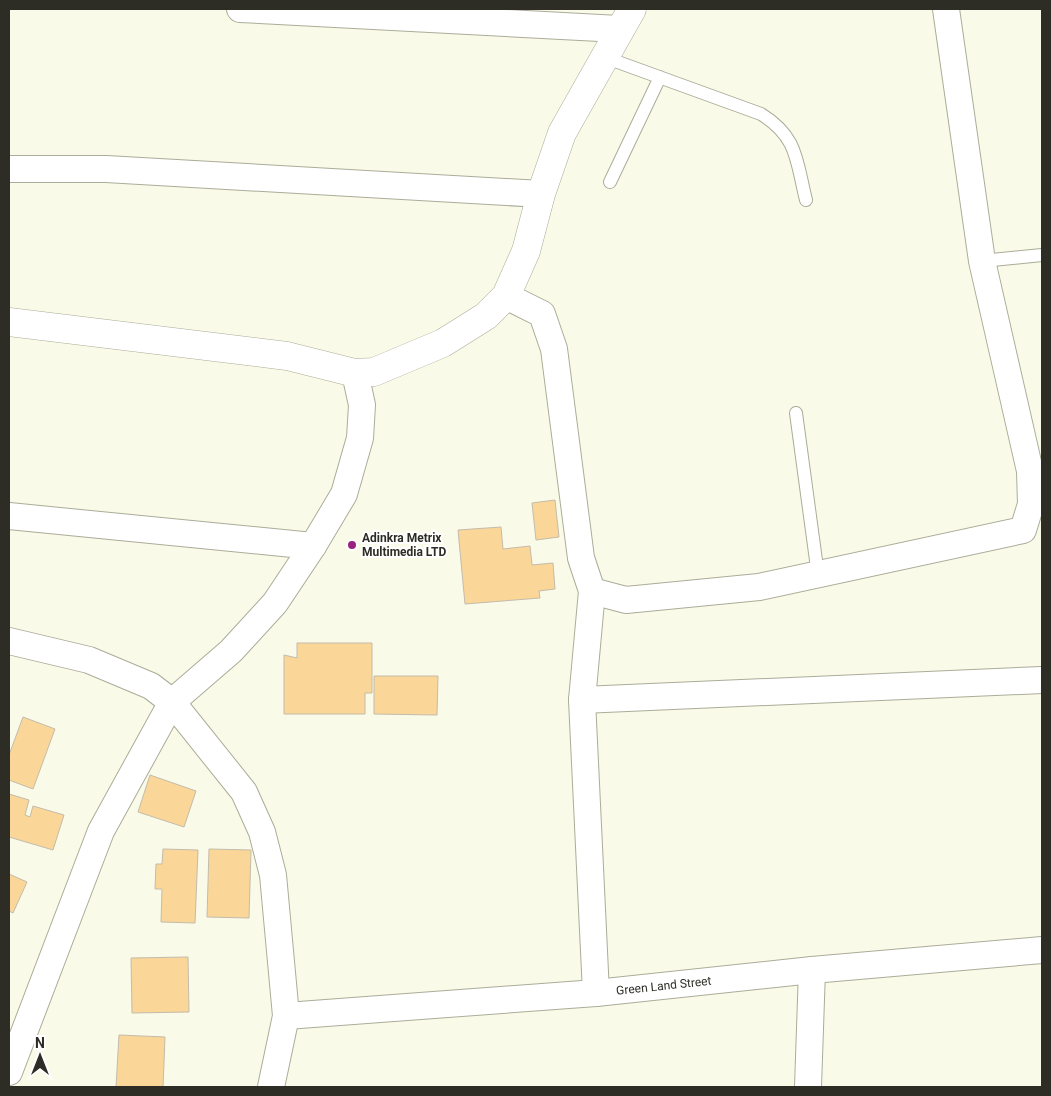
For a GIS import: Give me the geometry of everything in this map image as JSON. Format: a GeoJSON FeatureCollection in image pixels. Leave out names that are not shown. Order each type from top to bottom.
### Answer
{"type":"FeatureCollection","features":[{"type":"Feature","properties":{"kind":"street"},"geometry":{"type":"LineString","coordinates":[[9,322],[287,356],[355,373],[374,372],[443,343],[486,316],[506,296],[526,250],[541,194],[562,133],[625,19],[240,9]]}},
{"type":"Feature","properties":{"kind":"street"},"geometry":{"type":"LineString","coordinates":[[592,591],[626,600],[759,588],[1023,530],[1031,504],[1030,470],[982,261],[946,9]]}},
{"type":"Feature","properties":{"kind":"street"},"geometry":{"type":"LineString","coordinates":[[9,169],[106,169],[541,194]]}},
{"type":"Feature","properties":{"kind":"street"},"geometry":{"type":"LineString","coordinates":[[506,296],[542,314],[554,349],[581,558],[592,591],[582,700],[596,993]]}},
{"type":"Feature","properties":{"kind":"street"},"geometry":{"type":"LineString","coordinates":[[9,1072],[100,831],[172,702],[231,652],[275,603],[313,546],[344,494],[360,438],[362,405],[355,373]]}},
{"type":"Feature","properties":{"kind":"street"},"geometry":{"type":"LineString","coordinates":[[9,516],[313,546]]}},
{"type":"Feature","properties":{"kind":"street"},"geometry":{"type":"LineString","coordinates":[[9,642],[89,660],[151,686],[172,702],[244,792],[262,832],[273,874],[286,1016],[271,1087]]}},
{"type":"Feature","properties":{"kind":"street"},"geometry":{"type":"LineString","coordinates":[[582,700],[1042,680]]}},
{"type":"Feature","properties":{"kind":"street","name":"Green Land Street"},"geometry":{"type":"LineString","coordinates":[[286,1016],[596,993],[812,970],[1042,950]]}},
{"type":"Feature","properties":{"kind":"street"},"geometry":{"type":"LineString","coordinates":[[808,1087],[812,970]]}},
{"type":"Feature","properties":{"kind":"lane"},"geometry":{"type":"LineString","coordinates":[[604,57],[761,114],[774,122],[787,134],[795,152],[806,200]]}},
{"type":"Feature","properties":{"kind":"lane"},"geometry":{"type":"LineString","coordinates":[[610,182],[660,77]]}},
{"type":"Feature","properties":{"kind":"lane"},"geometry":{"type":"LineString","coordinates":[[982,261],[1042,255]]}},
{"type":"Feature","properties":{"kind":"lane"},"geometry":{"type":"LineString","coordinates":[[796,414],[818,575]]}},
{"type":"Feature","properties":{"kind":"building"},"geometry":{"type":"Polygon","coordinates":[[[555,500],[559,537],[536,540],[532,503],[555,500]]]}},
{"type":"Feature","properties":{"kind":"building"},"geometry":{"type":"Polygon","coordinates":[[[501,527],[503,549],[530,546],[532,565],[553,563],[555,589],[539,591],[540,598],[465,604],[458,530],[501,527]]]}},
{"type":"Feature","properties":{"kind":"building"},"geometry":{"type":"Polygon","coordinates":[[[297,643],[372,643],[372,693],[365,693],[365,714],[284,714],[284,655],[297,658],[297,643]]]}},
{"type":"Feature","properties":{"kind":"building"},"geometry":{"type":"Polygon","coordinates":[[[374,676],[438,676],[437,715],[374,714],[374,676]]]}},
{"type":"Feature","properties":{"kind":"building"},"geometry":{"type":"Polygon","coordinates":[[[23,717],[55,729],[33,789],[9,780],[9,755],[23,717]]]}},
{"type":"Feature","properties":{"kind":"building"},"geometry":{"type":"Polygon","coordinates":[[[150,775],[196,791],[184,827],[138,812],[150,775]]]}},
{"type":"Feature","properties":{"kind":"building"},"geometry":{"type":"Polygon","coordinates":[[[9,794],[29,800],[25,815],[30,817],[33,806],[64,815],[53,850],[9,837],[9,794]]]}},
{"type":"Feature","properties":{"kind":"building"},"geometry":{"type":"Polygon","coordinates":[[[163,849],[198,850],[195,923],[161,922],[162,889],[155,889],[156,864],[162,864],[163,849]]]}},
{"type":"Feature","properties":{"kind":"building"},"geometry":{"type":"Polygon","coordinates":[[[209,849],[251,850],[249,918],[207,917],[209,849]]]}},
{"type":"Feature","properties":{"kind":"building"},"geometry":{"type":"Polygon","coordinates":[[[9,874],[27,882],[13,913],[9,911],[9,874]]]}},
{"type":"Feature","properties":{"kind":"building"},"geometry":{"type":"Polygon","coordinates":[[[188,957],[189,1012],[132,1013],[131,958],[188,957]]]}},
{"type":"Feature","properties":{"kind":"building"},"geometry":{"type":"Polygon","coordinates":[[[119,1035],[165,1037],[163,1087],[116,1087],[119,1035]]]}},
{"type":"Feature","properties":{"kind":"place","name":"Adinkra Metrix Multimedia LTD"},"geometry":{"type":"Point","coordinates":[352,545]}}]}
